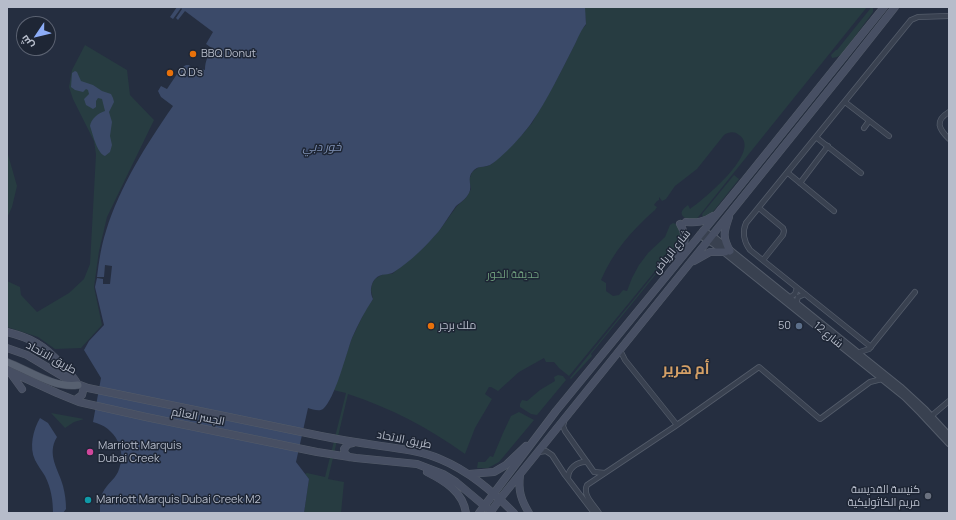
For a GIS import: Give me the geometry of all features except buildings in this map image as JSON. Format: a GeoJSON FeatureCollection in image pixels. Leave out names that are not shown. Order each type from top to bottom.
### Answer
{"type":"FeatureCollection","features":[{"type":"Feature","properties":{"kind":"main road","name":"شارع الرياض"},"geometry":{"type":"LineString","coordinates":[[484,505],[556,411],[884,7]]}},
{"type":"Feature","properties":{"kind":"main road","name":"شارع الرياض"},"geometry":{"type":"LineString","coordinates":[[486,513],[500,499],[539,452],[895,7]]}},
{"type":"Feature","properties":{"kind":"main road"},"geometry":{"type":"LineString","coordinates":[[674,266],[676,258],[684,246],[685,241],[683,223],[703,222],[719,211]]}},
{"type":"Feature","properties":{"kind":"main road"},"geometry":{"type":"LineString","coordinates":[[686,267],[706,253],[714,251],[727,251],[724,235],[732,211]]}},
{"type":"Feature","properties":{"kind":"main road"},"geometry":{"type":"LineString","coordinates":[[702,233],[709,233],[709,238],[703,240],[702,233]]}},
{"type":"Feature","properties":{"kind":"main road"},"geometry":{"type":"LineString","coordinates":[[7,332],[30,339],[47,349],[81,386],[82,395],[75,400],[8,371]]}},
{"type":"Feature","properties":{"kind":"main road","name":"طريق الاتحاد"},"geometry":{"type":"LineString","coordinates":[[7,348],[18,351],[32,358],[81,386]]}},
{"type":"Feature","properties":{"kind":"main road"},"geometry":{"type":"LineString","coordinates":[[7,362],[51,381],[81,386]]}},
{"type":"Feature","properties":{"kind":"main road"},"geometry":{"type":"LineString","coordinates":[[8,371],[22,389]]}},
{"type":"Feature","properties":{"kind":"main road","name":"الجسر العائم"},"geometry":{"type":"LineString","coordinates":[[81,386],[320,436]]}},
{"type":"Feature","properties":{"kind":"main road","name":"الجسر العائم"},"geometry":{"type":"LineString","coordinates":[[75,400],[146,418],[317,452]]}},
{"type":"Feature","properties":{"kind":"main road","name":"طريق الاتحاد"},"geometry":{"type":"LineString","coordinates":[[320,436],[411,450],[431,455],[452,464],[469,474],[500,499],[514,513]]}},
{"type":"Feature","properties":{"kind":"main road"},"geometry":{"type":"LineString","coordinates":[[348,457],[345,454],[344,449],[348,444],[354,442]]}},
{"type":"Feature","properties":{"kind":"main road"},"geometry":{"type":"LineString","coordinates":[[469,474],[494,472],[506,465],[520,451],[532,444]]}},
{"type":"Feature","properties":{"kind":"main road","name":"طريق الاتحاد"},"geometry":{"type":"LineString","coordinates":[[317,452],[348,457],[417,464],[443,474],[462,486],[484,505],[486,513]]}},
{"type":"Feature","properties":{"kind":"main road"},"geometry":{"type":"LineString","coordinates":[[399,462],[426,472],[448,484],[461,498],[466,513]]}},
{"type":"Feature","properties":{"kind":"main road"},"geometry":{"type":"LineString","coordinates":[[443,474],[453,477],[481,496],[506,492]]}},
{"type":"Feature","properties":{"kind":"main road"},"geometry":{"type":"LineString","coordinates":[[520,475],[519,490],[521,498],[529,513]]}},
{"type":"Feature","properties":{"kind":"street"},"geometry":{"type":"LineString","coordinates":[[870,348],[748,247],[744,239],[745,225],[817,138],[911,20],[918,17],[949,16]]}},
{"type":"Feature","properties":{"kind":"street"},"geometry":{"type":"LineString","coordinates":[[845,102],[889,136]]}},
{"type":"Feature","properties":{"kind":"street"},"geometry":{"type":"LineString","coordinates":[[949,112],[940,120],[939,124],[940,128],[949,139]]}},
{"type":"Feature","properties":{"kind":"street"},"geometry":{"type":"LineString","coordinates":[[864,128],[869,121]]}},
{"type":"Feature","properties":{"kind":"street"},"geometry":{"type":"LineString","coordinates":[[817,138],[861,173]]}},
{"type":"Feature","properties":{"kind":"street"},"geometry":{"type":"LineString","coordinates":[[800,183],[828,146]]}},
{"type":"Feature","properties":{"kind":"street"},"geometry":{"type":"LineString","coordinates":[[788,173],[834,211]]}},
{"type":"Feature","properties":{"kind":"street"},"geometry":{"type":"LineString","coordinates":[[759,208],[782,228],[784,232],[764,260]]}},
{"type":"Feature","properties":{"kind":"street","name":"شارع 12"},"geometry":{"type":"LineString","coordinates":[[709,238],[796,304],[857,353],[872,372],[905,397],[949,436]]}},
{"type":"Feature","properties":{"kind":"street","name":"شارع 12"},"geometry":{"type":"LineString","coordinates":[[727,251],[863,360],[908,394],[949,443]]}},
{"type":"Feature","properties":{"kind":"street"},"geometry":{"type":"LineString","coordinates":[[788,298],[794,294],[797,288]]}},
{"type":"Feature","properties":{"kind":"street"},"geometry":{"type":"LineString","coordinates":[[863,360],[870,348],[915,292]]}},
{"type":"Feature","properties":{"kind":"street"},"geometry":{"type":"LineString","coordinates":[[796,304],[798,297],[805,294]]}},
{"type":"Feature","properties":{"kind":"street"},"geometry":{"type":"LineString","coordinates":[[857,353],[870,348]]}},
{"type":"Feature","properties":{"kind":"street"},"geometry":{"type":"LineString","coordinates":[[620,350],[625,360],[676,425]]}},
{"type":"Feature","properties":{"kind":"street"},"geometry":{"type":"LineString","coordinates":[[614,359],[625,360]]}},
{"type":"Feature","properties":{"kind":"street"},"geometry":{"type":"LineString","coordinates":[[600,513],[586,492],[586,487],[591,482],[759,367],[820,419],[870,382],[874,376],[872,372]]}},
{"type":"Feature","properties":{"kind":"street"},"geometry":{"type":"LineString","coordinates":[[870,382],[882,379]]}},
{"type":"Feature","properties":{"kind":"street"},"geometry":{"type":"LineString","coordinates":[[929,418],[949,401]]}},
{"type":"Feature","properties":{"kind":"street"},"geometry":{"type":"LineString","coordinates":[[564,420],[563,426],[565,431],[594,472],[605,473]]}},
{"type":"Feature","properties":{"kind":"street"},"geometry":{"type":"LineString","coordinates":[[539,452],[546,451],[550,453],[594,513]]}},
{"type":"Feature","properties":{"kind":"street"},"geometry":{"type":"LineString","coordinates":[[568,479],[570,469],[580,463],[587,462]]}},
{"type":"Feature","properties":{"kind":"street"},"geometry":{"type":"LineString","coordinates":[[591,482],[594,472]]}},
{"type":"Feature","properties":{"kind":"green space","name":"حديقة الخور"},"geometry":{"type":"Polygon","coordinates":[[[585,7],[867,7],[695,221],[682,216],[682,211],[688,205],[690,209],[707,196],[728,175],[737,163],[743,152],[744,142],[739,135],[732,132],[724,135],[697,169],[675,186],[666,199],[662,201],[659,197],[659,200],[654,205],[657,207],[655,210],[631,234],[611,260],[601,280],[606,283],[606,291],[613,296],[619,295],[623,290],[627,291],[639,265],[648,253],[665,237],[670,225],[673,223],[676,224],[680,230],[681,237],[679,242],[569,376],[554,362],[546,362],[544,358],[519,372],[498,391],[489,387],[485,394],[492,399],[475,428],[465,454],[423,427],[394,412],[348,394],[328,479],[344,482],[341,513],[304,513],[309,479],[305,474],[307,473],[325,477],[346,393],[333,390],[352,338],[366,309],[373,299],[371,290],[372,284],[375,279],[383,274],[392,274],[422,249],[439,231],[457,206],[466,198],[471,189],[469,180],[472,172],[479,167],[488,166],[493,163],[532,123],[556,81],[580,31],[586,25],[585,7]]]}},
{"type":"Feature","properties":{"kind":"green space"},"geometry":{"type":"Polygon","coordinates":[[[871,7],[873,7],[873,12],[842,54],[832,58],[831,55],[837,50],[871,7]]]}},
{"type":"Feature","properties":{"kind":"green space"},"geometry":{"type":"Polygon","coordinates":[[[85,45],[127,70],[130,95],[154,120],[107,217],[99,251],[94,287],[102,325],[81,348],[55,349],[38,337],[7,327],[7,281],[20,287],[21,295],[37,312],[69,293],[84,279],[90,264],[96,154],[94,141],[73,99],[69,87],[72,70],[85,45]]]}},
{"type":"Feature","properties":{"kind":"green space"},"geometry":{"type":"Polygon","coordinates":[[[7,151],[17,186],[12,207],[7,218],[7,151]]]}},
{"type":"Feature","properties":{"kind":"green space"},"geometry":{"type":"Polygon","coordinates":[[[734,175],[739,179],[712,213],[703,218],[702,214],[734,175]]]}},
{"type":"Feature","properties":{"kind":"green space"},"geometry":{"type":"Polygon","coordinates":[[[678,245],[679,246],[591,354],[592,356],[571,379],[570,378],[678,245]]]}},
{"type":"Feature","properties":{"kind":"green space"},"geometry":{"type":"Polygon","coordinates":[[[558,375],[563,376],[566,380],[537,415],[531,414],[520,407],[522,400],[527,401],[540,390],[555,381],[554,377],[558,375]]]}},
{"type":"Feature","properties":{"kind":"green space"},"geometry":{"type":"Polygon","coordinates":[[[519,412],[534,420],[499,462],[488,468],[477,468],[478,462],[485,462],[490,456],[493,457],[511,416],[519,412]]]}},
{"type":"Feature","properties":{"kind":"green space"},"geometry":{"type":"Polygon","coordinates":[[[51,413],[84,419],[74,422],[65,428],[51,413]]]}},
{"type":"Feature","properties":{"kind":"water","name":"خور دبي"},"geometry":{"type":"Polygon","coordinates":[[[177,7],[585,7],[586,24],[549,95],[528,127],[495,162],[488,166],[477,168],[473,171],[470,176],[470,190],[468,195],[456,206],[439,231],[424,248],[394,272],[380,276],[373,281],[371,294],[373,299],[352,338],[332,396],[321,410],[308,408],[296,462],[309,479],[304,513],[100,513],[102,494],[118,472],[121,464],[121,456],[118,441],[113,434],[108,429],[93,422],[101,378],[84,350],[89,341],[104,325],[95,287],[97,278],[103,279],[103,284],[110,284],[112,266],[105,265],[104,277],[97,277],[100,254],[112,214],[126,182],[153,136],[173,106],[161,97],[158,91],[161,86],[167,89],[181,68],[186,65],[189,65],[193,69],[197,68],[205,70],[207,58],[213,49],[206,44],[213,32],[185,11],[178,20],[176,18],[182,9],[181,8],[173,19],[170,17],[177,7]]]}},
{"type":"Feature","properties":{"kind":"water"},"geometry":{"type":"Polygon","coordinates":[[[75,71],[77,72],[81,81],[111,94],[113,98],[114,102],[109,112],[112,122],[110,136],[112,145],[110,152],[105,156],[98,148],[90,126],[95,117],[105,111],[102,99],[98,98],[96,101],[96,107],[93,109],[86,105],[84,99],[89,94],[88,90],[86,89],[83,92],[75,90],[71,87],[72,73],[75,71]]]}},
{"type":"Feature","properties":{"kind":"water"},"geometry":{"type":"Polygon","coordinates":[[[40,418],[48,423],[57,437],[54,444],[53,456],[65,495],[66,509],[63,513],[53,513],[49,485],[33,455],[32,444],[35,428],[40,418]]]}},
{"type":"Feature","properties":{"kind":"place","name":"BBQ Donut"},"geometry":{"type":"Point","coordinates":[193,54]}},
{"type":"Feature","properties":{"kind":"place","name":"Q D’s"},"geometry":{"type":"Point","coordinates":[170,73]}},
{"type":"Feature","properties":{"kind":"place","name":"ملك برجر"},"geometry":{"type":"Point","coordinates":[431,326]}},
{"type":"Feature","properties":{"kind":"place","name":"50"},"geometry":{"type":"Point","coordinates":[799,326]}},
{"type":"Feature","properties":{"kind":"place","name":"Marriott Marquis Dubai Creek"},"geometry":{"type":"Point","coordinates":[90,452]}},
{"type":"Feature","properties":{"kind":"place","name":"كنيسة القديسة مريم الكاثوليكية"},"geometry":{"type":"Point","coordinates":[928,496]}},
{"type":"Feature","properties":{"kind":"place","name":"Marriott Marquis Dubai Creek M2"},"geometry":{"type":"Point","coordinates":[88,500]}},
{"type":"Feature","properties":{"kind":"district","name":"أم هرير"},"geometry":{"type":"Point","coordinates":[686,370]}}]}
